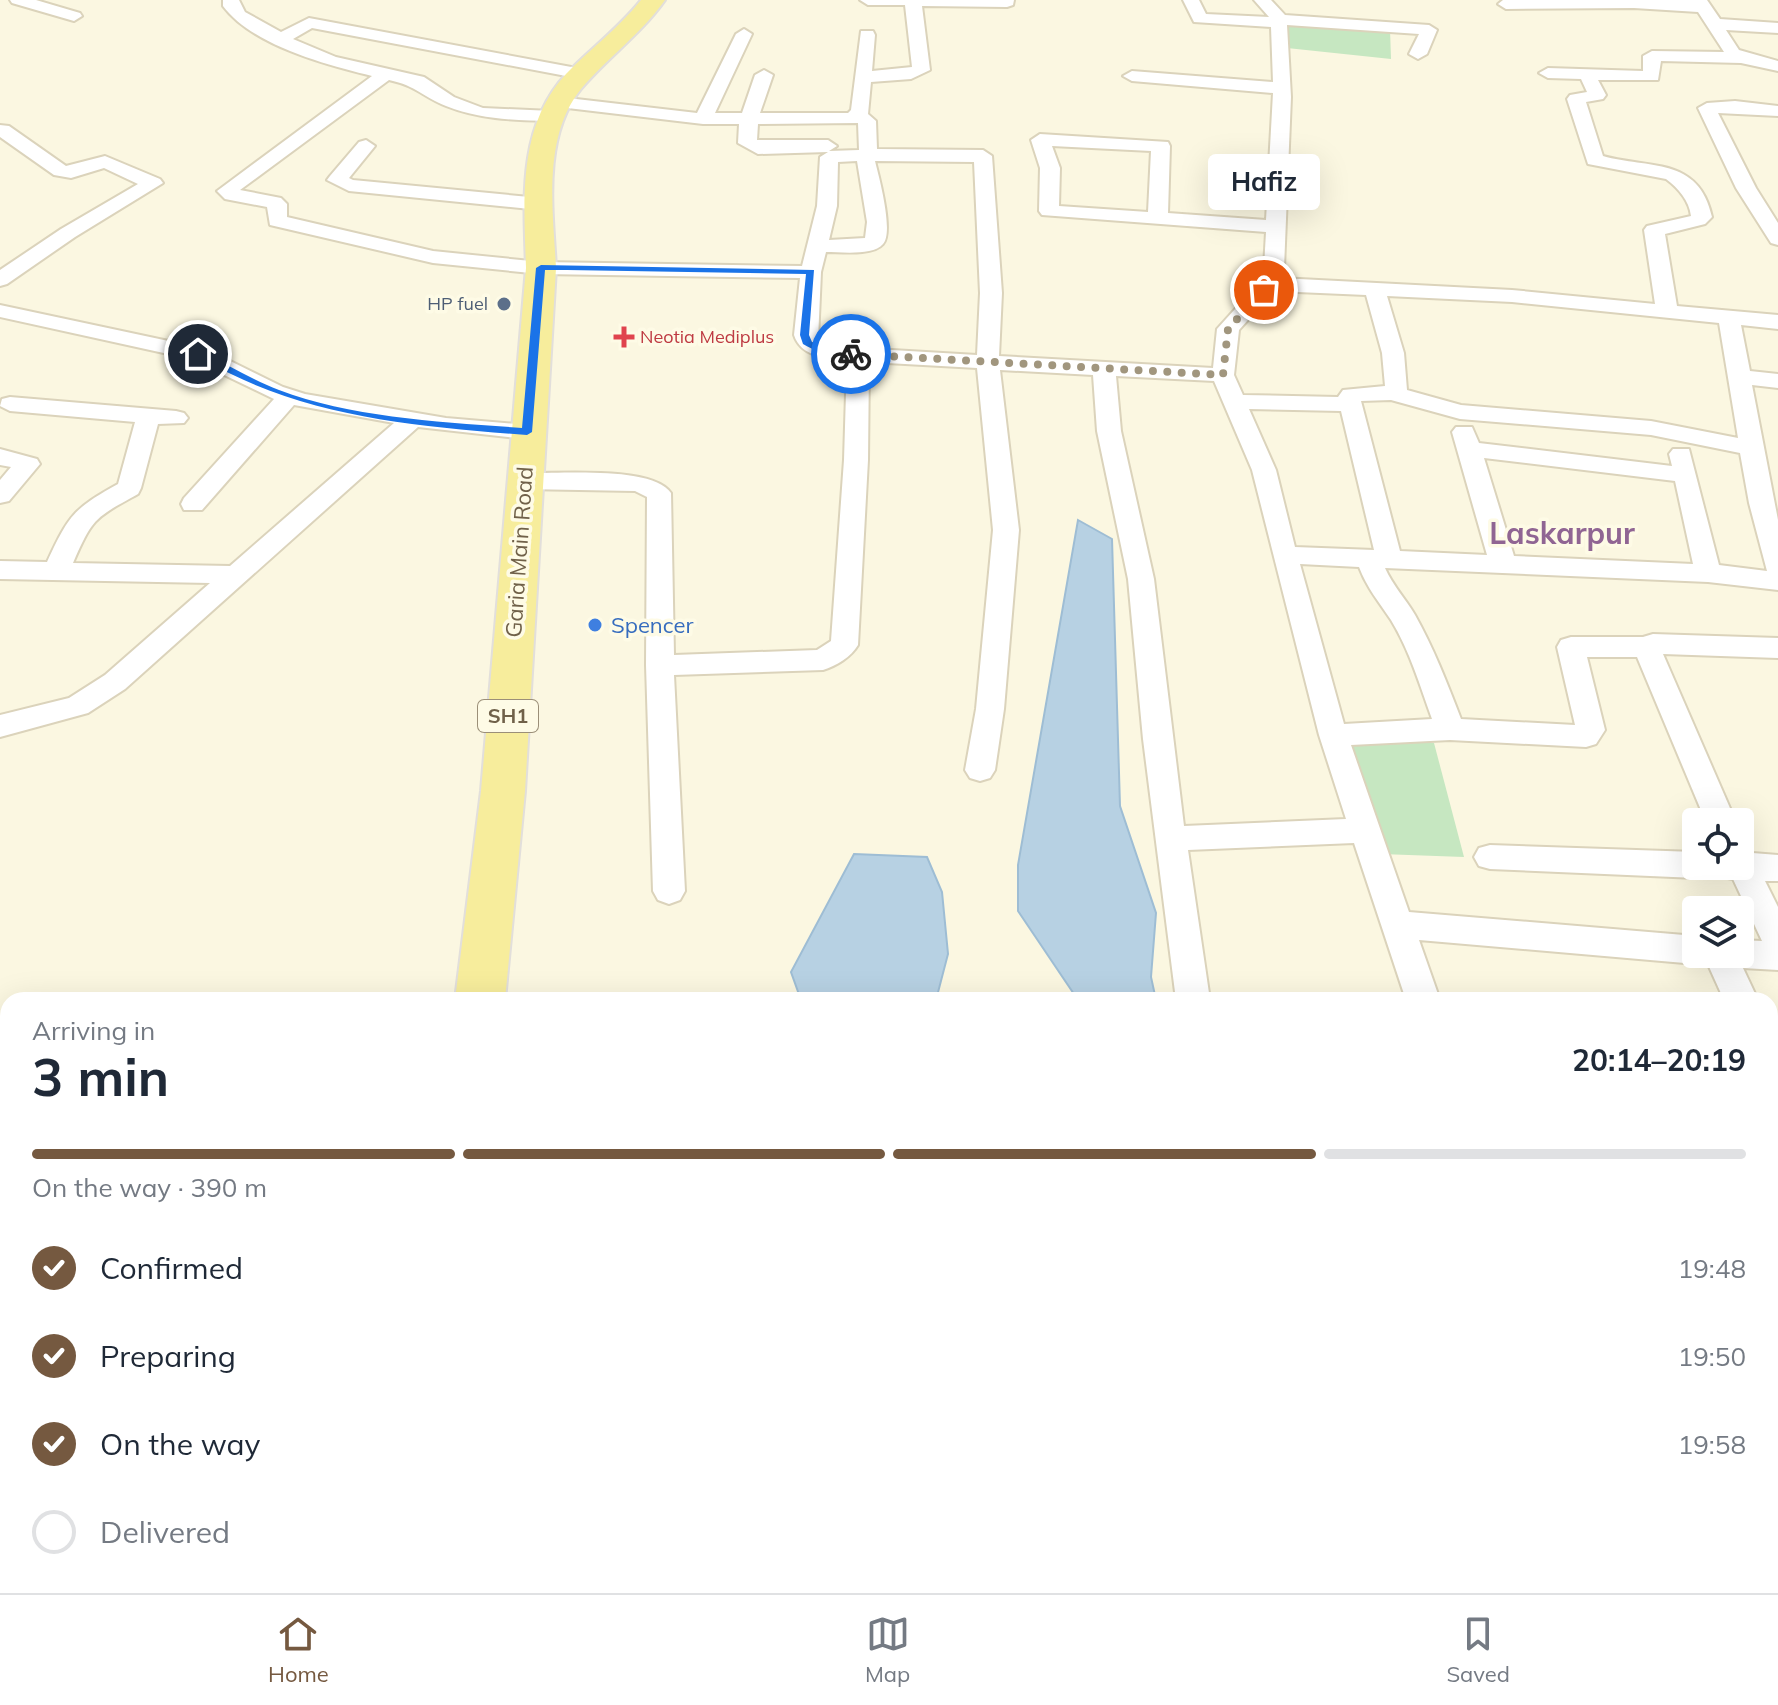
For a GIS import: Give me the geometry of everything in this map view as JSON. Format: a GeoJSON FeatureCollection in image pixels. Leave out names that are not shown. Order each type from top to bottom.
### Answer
{"type":"FeatureCollection","features":[{"type":"Feature","properties":{"kind":"main road","name":"Garia Main Road"},"geometry":{"type":"LineString","coordinates":[[481,992],[503,791],[523,481],[541,268],[541,174],[555,109],[582,74],[653,0]]}},
{"type":"Feature","properties":{"kind":"street"},"geometry":{"type":"LineString","coordinates":[[18,0],[74,16]]}},
{"type":"Feature","properties":{"kind":"street"},"geometry":{"type":"LineString","coordinates":[[231,0],[231,6],[239,15],[280,40],[320,58],[418,81],[448,101],[481,113],[555,109],[703,119],[848,118],[858,115]]}},
{"type":"Feature","properties":{"kind":"street"},"geometry":{"type":"LineString","coordinates":[[868,0],[1007,2]]}},
{"type":"Feature","properties":{"kind":"street"},"geometry":{"type":"LineString","coordinates":[[1191,0],[1200,19],[1273,13],[1429,30],[1418,54]]}},
{"type":"Feature","properties":{"kind":"street"},"geometry":{"type":"LineString","coordinates":[[863,77],[911,74],[921,70],[913,2]]}},
{"type":"Feature","properties":{"kind":"street"},"geometry":{"type":"LineString","coordinates":[[1506,4],[1700,4],[1733,54],[1741,58]]}},
{"type":"Feature","properties":{"kind":"street"},"geometry":{"type":"LineString","coordinates":[[1273,13],[1282,88],[1274,268],[1267,284],[1228,329],[1223,375],[1264,470],[1333,735],[1421,992]]}},
{"type":"Feature","properties":{"kind":"street"},"geometry":{"type":"LineString","coordinates":[[280,40],[316,17],[582,74]]}},
{"type":"Feature","properties":{"kind":"street"},"geometry":{"type":"LineString","coordinates":[[1712,24],[1778,28]]}},
{"type":"Feature","properties":{"kind":"street"},"geometry":{"type":"LineString","coordinates":[[703,119],[744,34]]}},
{"type":"Feature","properties":{"kind":"street"},"geometry":{"type":"LineString","coordinates":[[858,115],[867,35]]}},
{"type":"Feature","properties":{"kind":"street"},"geometry":{"type":"LineString","coordinates":[[1548,73],[1652,76],[1652,56],[1741,58],[1778,66]]}},
{"type":"Feature","properties":{"kind":"street"},"geometry":{"type":"LineString","coordinates":[[386,74],[227,191],[232,195],[274,202],[277,204],[277,221],[402,251],[541,268],[811,272]]}},
{"type":"Feature","properties":{"kind":"street"},"geometry":{"type":"LineString","coordinates":[[1587,74],[1597,95],[1576,99],[1595,160],[1669,172],[1686,185],[1701,209],[1702,217],[1698,220],[1654,230],[1667,312]]}},
{"type":"Feature","properties":{"kind":"street"},"geometry":{"type":"LineString","coordinates":[[764,75],[749,119],[747,143],[750,146],[828,146]]}},
{"type":"Feature","properties":{"kind":"street"},"geometry":{"type":"LineString","coordinates":[[1132,76],[1282,88]]}},
{"type":"Feature","properties":{"kind":"street"},"geometry":{"type":"LineString","coordinates":[[1778,111],[1735,106],[1707,108],[1746,188],[1778,239]]}},
{"type":"Feature","properties":{"kind":"street"},"geometry":{"type":"LineString","coordinates":[[817,246],[863,245],[875,241],[877,222],[865,155],[869,150],[867,121],[858,115]]}},
{"type":"Feature","properties":{"kind":"street"},"geometry":{"type":"LineString","coordinates":[[0,280],[68,233],[153,183],[105,162],[79,171],[61,171],[2,130]]}},
{"type":"Feature","properties":{"kind":"street"},"geometry":{"type":"LineString","coordinates":[[1158,219],[1161,146],[1040,140],[1050,168],[1049,211],[1158,219],[1276,227]]}},
{"type":"Feature","properties":{"kind":"street"},"geometry":{"type":"LineString","coordinates":[[366,146],[337,180],[349,185],[540,204]]}},
{"type":"Feature","properties":{"kind":"street"},"geometry":{"type":"LineString","coordinates":[[980,770],[990,709],[1006,530],[988,362],[991,293],[983,156],[829,157],[827,206],[811,272],[805,335],[808,344],[827,351],[858,355],[988,362],[1104,368],[1223,375]]}},
{"type":"Feature","properties":{"kind":"street"},"geometry":{"type":"LineString","coordinates":[[1267,284],[1512,296],[1778,322]]}},
{"type":"Feature","properties":{"kind":"street"},"geometry":{"type":"LineString","coordinates":[[1374,288],[1390,333],[1397,378],[1396,394]]}},
{"type":"Feature","properties":{"kind":"street"},"geometry":{"type":"LineString","coordinates":[[0,311],[198,354],[289,396],[362,413],[527,432]]}},
{"type":"Feature","properties":{"kind":"street"},"geometry":{"type":"LineString","coordinates":[[1729,317],[1752,456],[1778,567]]}},
{"type":"Feature","properties":{"kind":"street"},"geometry":{"type":"LineString","coordinates":[[660,665],[823,660],[844,645],[856,460],[858,355]]}},
{"type":"Feature","properties":{"kind":"street"},"geometry":{"type":"LineString","coordinates":[[1104,368],[1109,431],[1141,579],[1192,992]]}},
{"type":"Feature","properties":{"kind":"street"},"geometry":{"type":"LineString","coordinates":[[1739,377],[1778,381]]}},
{"type":"Feature","properties":{"kind":"street"},"geometry":{"type":"LineString","coordinates":[[1450,729],[1426,662],[1402,616],[1380,588],[1378,558],[1350,404],[1351,395],[1396,394],[1460,412],[1676,433],[1778,467]]}},
{"type":"Feature","properties":{"kind":"street"},"geometry":{"type":"LineString","coordinates":[[193,504],[289,396]]}},
{"type":"Feature","properties":{"kind":"street"},"geometry":{"type":"LineString","coordinates":[[1236,402],[1350,404]]}},
{"type":"Feature","properties":{"kind":"street"},"geometry":{"type":"LineString","coordinates":[[10,404],[176,418]]}},
{"type":"Feature","properties":{"kind":"street"},"geometry":{"type":"LineString","coordinates":[[1460,412],[1503,564]]}},
{"type":"Feature","properties":{"kind":"street"},"geometry":{"type":"LineString","coordinates":[[56,572],[78,523],[90,510],[129,488],[148,416]]}},
{"type":"Feature","properties":{"kind":"street"},"geometry":{"type":"LineString","coordinates":[[0,726],[53,715],[93,698],[412,420]]}},
{"type":"Feature","properties":{"kind":"street"},"geometry":{"type":"LineString","coordinates":[[1676,433],[1708,573]]}},
{"type":"Feature","properties":{"kind":"street"},"geometry":{"type":"LineString","coordinates":[[1468,449],[1685,475]]}},
{"type":"Feature","properties":{"kind":"street"},"geometry":{"type":"LineString","coordinates":[[0,457],[28,464],[0,495]]}},
{"type":"Feature","properties":{"kind":"street"},"geometry":{"type":"LineString","coordinates":[[523,481],[640,483],[659,493],[660,665],[669,891]]}},
{"type":"Feature","properties":{"kind":"street"},"geometry":{"type":"LineString","coordinates":[[1284,555],[1708,573],[1778,581]]}},
{"type":"Feature","properties":{"kind":"street"},"geometry":{"type":"LineString","coordinates":[[0,570],[237,575]]}},
{"type":"Feature","properties":{"kind":"street"},"geometry":{"type":"LineString","coordinates":[[1333,735],[1450,729],[1586,736],[1591,730],[1571,647],[1580,644],[1649,647],[1653,644],[1778,648]]}},
{"type":"Feature","properties":{"kind":"street"},"geometry":{"type":"LineString","coordinates":[[1649,647],[1647,652],[1715,808]]}},
{"type":"Feature","properties":{"kind":"street"},"geometry":{"type":"LineString","coordinates":[[1171,839],[1367,830]]}},
{"type":"Feature","properties":{"kind":"street"},"geometry":{"type":"LineString","coordinates":[[1490,857],[1682,864]]}},
{"type":"Feature","properties":{"kind":"street"},"geometry":{"type":"LineString","coordinates":[[1754,867],[1778,868]]}},
{"type":"Feature","properties":{"kind":"street"},"geometry":{"type":"LineString","coordinates":[[1743,880],[1778,941]]}},
{"type":"Feature","properties":{"kind":"street"},"geometry":{"type":"LineString","coordinates":[[1400,925],[1682,949]]}},
{"type":"Feature","properties":{"kind":"street"},"geometry":{"type":"LineString","coordinates":[[1754,955],[1778,956]]}},
{"type":"Feature","properties":{"kind":"street"},"geometry":{"type":"LineString","coordinates":[[1726,968],[1737,992]]}},
{"type":"Feature","properties":{"kind":"green space"},"geometry":{"type":"Polygon","coordinates":[[[1287,22],[1390,29],[1391,59],[1287,48],[1287,22]]]}},
{"type":"Feature","properties":{"kind":"green space"},"geometry":{"type":"Polygon","coordinates":[[[1341,738],[1434,743],[1464,857],[1381,854],[1341,738]]]}},
{"type":"Feature","properties":{"kind":"water"},"geometry":{"type":"Polygon","coordinates":[[[1078,520],[1112,539],[1120,806],[1156,913],[1151,977],[1154,992],[1073,992],[1018,911],[1018,865],[1078,520]]]}},
{"type":"Feature","properties":{"kind":"water"},"geometry":{"type":"Polygon","coordinates":[[[854,854],[927,857],[942,892],[948,954],[938,992],[798,992],[791,972],[854,854]]]}},
{"type":"Feature","properties":{"kind":"way so far"},"geometry":{"type":"LineString","coordinates":[[851,354],[1223,375],[1228,329],[1264,290]]}},
{"type":"Feature","properties":{"kind":"place","name":"Hafiz"},"geometry":{"type":"Point","coordinates":[1264,290]}},
{"type":"Feature","properties":{"kind":"place","name":"HP fuel"},"geometry":{"type":"Point","coordinates":[504,304]}},
{"type":"Feature","properties":{"kind":"place","name":"Neotia Mediplus"},"geometry":{"type":"Point","coordinates":[624,337]}},
{"type":"Feature","properties":{"kind":"place","name":"Spencer"},"geometry":{"type":"Point","coordinates":[595,625]}},
{"type":"Feature","properties":{"kind":"district","name":"Laskarpur"},"geometry":{"type":"Point","coordinates":[1562,534]}},
{"type":"Feature","properties":{"kind":"route"},"geometry":{"type":"LineString","coordinates":[[198,354],[230,367],[275,392],[302,400],[362,413],[446,425],[527,432],[541,268],[672,268],[811,272],[805,335],[808,344],[827,351],[851,354]]}}]}
